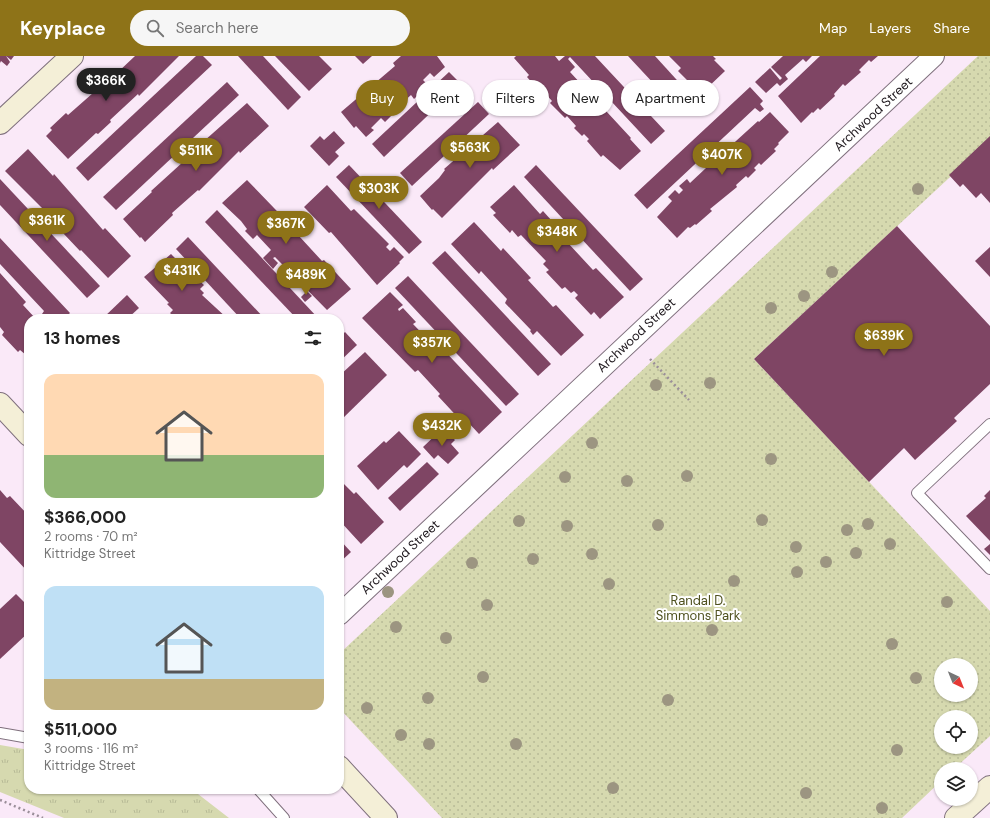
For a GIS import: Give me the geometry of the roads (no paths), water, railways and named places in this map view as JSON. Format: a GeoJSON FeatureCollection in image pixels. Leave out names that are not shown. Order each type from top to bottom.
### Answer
{"type":"FeatureCollection","features":[{"type":"Feature","properties":{"kind":"main road"},"geometry":{"type":"LineString","coordinates":[[0,123],[72,56]]}},
{"type":"Feature","properties":{"kind":"main road"},"geometry":{"type":"LineString","coordinates":[[0,404],[24,430]]}},
{"type":"Feature","properties":{"kind":"main road"},"geometry":{"type":"LineString","coordinates":[[344,774],[380,816]]}},
{"type":"Feature","properties":{"kind":"main road"},"geometry":{"type":"LineString","coordinates":[[956,818],[990,787]]}},
{"type":"Feature","properties":{"kind":"street","name":"Archwood Street"},"geometry":{"type":"LineString","coordinates":[[344,610],[934,56]]}},
{"type":"Feature","properties":{"kind":"lane"},"geometry":{"type":"LineString","coordinates":[[990,424],[917,493],[990,569]]}},
{"type":"Feature","properties":{"kind":"lane"},"geometry":{"type":"LineString","coordinates":[[0,733],[24,737]]}},
{"type":"Feature","properties":{"kind":"lane"},"geometry":{"type":"LineString","coordinates":[[262,794],[284,818]]}},
{"type":"Feature","properties":{"kind":"park label","name":"Randal D. Simmons Park"},"geometry":{"type":"Point","coordinates":[698,608]}}]}
